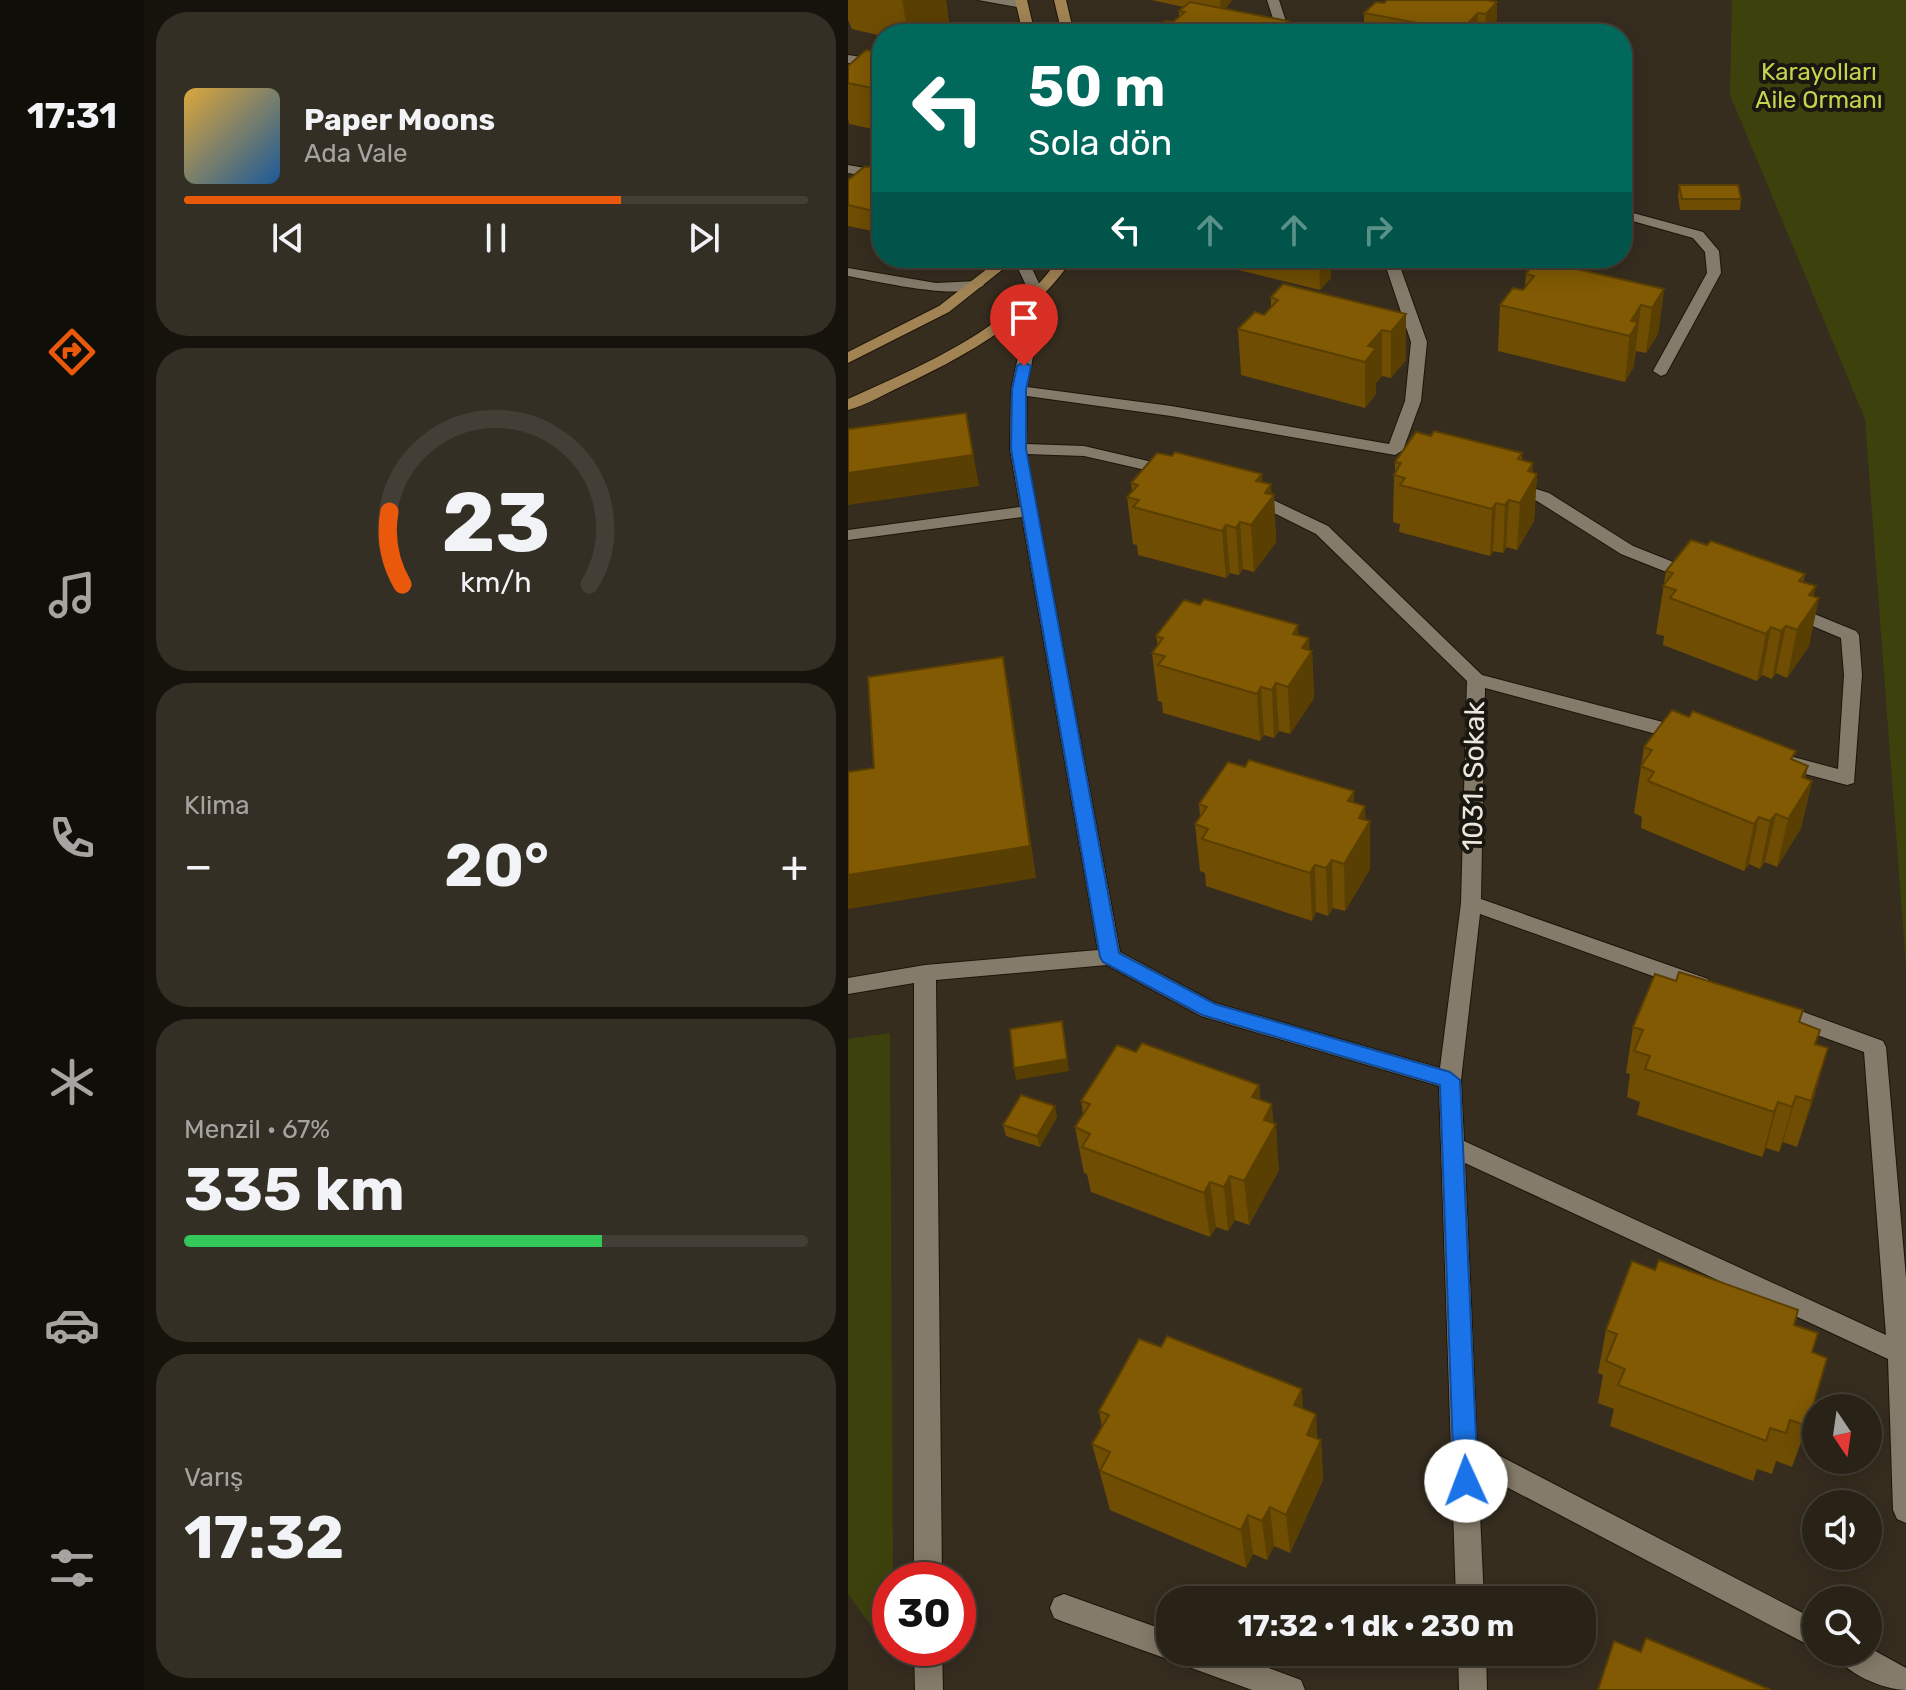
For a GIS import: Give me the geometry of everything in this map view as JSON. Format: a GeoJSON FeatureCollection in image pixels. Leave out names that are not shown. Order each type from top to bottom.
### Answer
{"type":"FeatureCollection","features":[{"type":"Feature","properties":{"kind":"street"},"geometry":{"type":"LineString","coordinates":[[984,0],[1021,2],[1026,24]]}},
{"type":"Feature","properties":{"kind":"street"},"geometry":{"type":"LineString","coordinates":[[1060,0],[1066,24]]}},
{"type":"Feature","properties":{"kind":"street"},"geometry":{"type":"LineString","coordinates":[[1273,0],[1281,24]]}},
{"type":"Feature","properties":{"kind":"street"},"geometry":{"type":"LineString","coordinates":[[848,59],[872,63]]}},
{"type":"Feature","properties":{"kind":"street"},"geometry":{"type":"LineString","coordinates":[[848,169],[872,173]]}},
{"type":"Feature","properties":{"kind":"street"},"geometry":{"type":"LineString","coordinates":[[1632,217],[1698,235],[1712,251],[1714,273],[1661,371]]}},
{"type":"Feature","properties":{"kind":"street"},"geometry":{"type":"LineString","coordinates":[[848,358],[944,309],[998,268]]}},
{"type":"Feature","properties":{"kind":"street"},"geometry":{"type":"LineString","coordinates":[[1025,268],[1038,296],[1019,390],[1018,449],[1110,957]]}},
{"type":"Feature","properties":{"kind":"street"},"geometry":{"type":"LineString","coordinates":[[848,405],[988,333],[1038,296],[1059,268]]}},
{"type":"Feature","properties":{"kind":"street"},"geometry":{"type":"LineString","coordinates":[[1019,390],[1171,411],[1402,452],[1413,401],[1419,342],[1393,268]]}},
{"type":"Feature","properties":{"kind":"street"},"geometry":{"type":"LineString","coordinates":[[848,272],[936,287],[977,285]]}},
{"type":"Feature","properties":{"kind":"street"},"geometry":{"type":"LineString","coordinates":[[1018,449],[1084,451],[1191,476]]}},
{"type":"Feature","properties":{"kind":"street"},"geometry":{"type":"LineString","coordinates":[[1499,483],[1543,497],[1627,550],[1710,582]]}},
{"type":"Feature","properties":{"kind":"street","name":"1031. Sokak"},"geometry":{"type":"LineString","coordinates":[[1237,487],[1322,530],[1476,679],[1471,903],[1450,1080],[1470,1586]]}},
{"type":"Feature","properties":{"kind":"street"},"geometry":{"type":"LineString","coordinates":[[848,535],[1028,511]]}},
{"type":"Feature","properties":{"kind":"street"},"geometry":{"type":"LineString","coordinates":[[1758,755],[1847,778],[1853,675],[1850,635],[1822,621],[1765,602]]}},
{"type":"Feature","properties":{"kind":"street"},"geometry":{"type":"LineString","coordinates":[[1476,679],[1698,739]]}},
{"type":"Feature","properties":{"kind":"street"},"geometry":{"type":"LineString","coordinates":[[1471,903],[1725,993]]}},
{"type":"Feature","properties":{"kind":"street"},"geometry":{"type":"LineString","coordinates":[[848,986],[925,973],[1110,957],[1209,1010],[1450,1080]]}},
{"type":"Feature","properties":{"kind":"street"},"geometry":{"type":"LineString","coordinates":[[925,973],[928,1562]]}},
{"type":"Feature","properties":{"kind":"street"},"geometry":{"type":"LineString","coordinates":[[1755,1004],[1875,1047],[1900,1353],[1906,1510]]}},
{"type":"Feature","properties":{"kind":"street"},"geometry":{"type":"LineString","coordinates":[[1455,1148],[1900,1353]]}},
{"type":"Feature","properties":{"kind":"street"},"geometry":{"type":"LineString","coordinates":[[1465,1451],[1802,1628]]}},
{"type":"Feature","properties":{"kind":"street"},"geometry":{"type":"LineString","coordinates":[[1064,1608],[1156,1641]]}},
{"type":"Feature","properties":{"kind":"street"},"geometry":{"type":"LineString","coordinates":[[928,1666],[929,1690]]}},
{"type":"Feature","properties":{"kind":"street"},"geometry":{"type":"LineString","coordinates":[[1225,1666],[1291,1690]]}},
{"type":"Feature","properties":{"kind":"street"},"geometry":{"type":"LineString","coordinates":[[1472,1666],[1473,1690]]}},
{"type":"Feature","properties":{"kind":"street"},"geometry":{"type":"LineString","coordinates":[[1874,1666],[1906,1683]]}},
{"type":"Feature","properties":{"kind":"green space","name":"Karayolları Aile Ormanı"},"geometry":{"type":"Polygon","coordinates":[[[1732,0],[1906,0],[1906,967],[1865,419],[1730,95],[1732,0]]]}},
{"type":"Feature","properties":{"kind":"green space"},"geometry":{"type":"Polygon","coordinates":[[[890,1033],[893,1562],[872,1562],[872,1627],[848,1594],[848,1039],[890,1033]]]}},
{"type":"Feature","properties":{"kind":"building"},"geometry":{"type":"Polygon","coordinates":[[[1387,0],[1497,2],[1486,14],[1478,13],[1468,23],[1474,24],[1423,24],[1364,13],[1376,2],[1384,3],[1387,0]]]}},
{"type":"Feature","properties":{"kind":"building"},"geometry":{"type":"Polygon","coordinates":[[[1190,2],[1288,21],[1285,24],[1161,24],[1173,22],[1185,12],[1179,11],[1190,2]]]}},
{"type":"Feature","properties":{"kind":"building"},"geometry":{"type":"Polygon","coordinates":[[[866,50],[872,51],[872,88],[848,83],[848,66],[866,50]]]}},
{"type":"Feature","properties":{"kind":"building"},"geometry":{"type":"Polygon","coordinates":[[[872,166],[872,211],[848,205],[848,180],[864,167],[872,166]]]}},
{"type":"Feature","properties":{"kind":"building"},"geometry":{"type":"Polygon","coordinates":[[[1679,185],[1738,185],[1741,199],[1682,199],[1679,185]]]}},
{"type":"Feature","properties":{"kind":"building"},"geometry":{"type":"Polygon","coordinates":[[[1531,268],[1572,268],[1664,289],[1652,308],[1641,305],[1631,321],[1638,322],[1630,336],[1500,305],[1513,288],[1523,290],[1534,276],[1526,274],[1531,268]]]}},
{"type":"Feature","properties":{"kind":"building"},"geometry":{"type":"Polygon","coordinates":[[[1283,284],[1406,314],[1391,332],[1382,330],[1368,346],[1376,348],[1365,362],[1238,329],[1255,312],[1264,315],[1278,300],[1271,297],[1283,284]]]}},
{"type":"Feature","properties":{"kind":"building"},"geometry":{"type":"Polygon","coordinates":[[[966,413],[973,455],[848,473],[848,429],[966,413]]]}},
{"type":"Feature","properties":{"kind":"building"},"geometry":{"type":"Polygon","coordinates":[[[1434,431],[1522,453],[1518,459],[1533,463],[1528,471],[1537,474],[1520,503],[1509,500],[1505,505],[1496,503],[1492,509],[1400,485],[1405,478],[1394,475],[1401,463],[1395,462],[1416,432],[1431,436],[1434,431]]]}},
{"type":"Feature","properties":{"kind":"building"},"geometry":{"type":"Polygon","coordinates":[[[1175,452],[1262,474],[1256,481],[1271,484],[1265,493],[1274,495],[1251,525],[1240,522],[1236,528],[1226,525],[1222,531],[1133,507],[1139,500],[1127,497],[1138,485],[1131,483],[1157,453],[1172,456],[1175,452]]]}},
{"type":"Feature","properties":{"kind":"building"},"geometry":{"type":"Polygon","coordinates":[[[1691,540],[1707,545],[1711,541],[1805,574],[1799,581],[1816,586],[1809,595],[1819,598],[1797,630],[1786,626],[1781,631],[1771,627],[1766,634],[1670,598],[1676,590],[1663,586],[1673,573],[1666,571],[1691,540]]]}},
{"type":"Feature","properties":{"kind":"building"},"geometry":{"type":"Polygon","coordinates":[[[1204,599],[1298,625],[1293,634],[1309,638],[1302,648],[1312,651],[1288,687],[1276,683],[1272,690],[1261,687],[1257,694],[1158,665],[1165,656],[1152,653],[1163,638],[1156,636],[1184,600],[1200,605],[1204,599]]]}},
{"type":"Feature","properties":{"kind":"building"},"geometry":{"type":"Polygon","coordinates":[[[1003,657],[1030,846],[848,875],[848,772],[874,768],[868,677],[1003,657]]]}},
{"type":"Feature","properties":{"kind":"building"},"geometry":{"type":"Polygon","coordinates":[[[1672,710],[1689,717],[1693,711],[1796,751],[1791,759],[1808,766],[1802,777],[1812,781],[1788,819],[1776,814],[1770,821],[1759,817],[1754,824],[1648,781],[1654,772],[1641,766],[1652,750],[1644,747],[1672,710]]]}},
{"type":"Feature","properties":{"kind":"building"},"geometry":{"type":"Polygon","coordinates":[[[1249,760],[1354,791],[1348,801],[1365,806],[1359,818],[1370,821],[1344,864],[1332,860],[1326,868],[1315,865],[1310,873],[1202,839],[1208,829],[1195,824],[1207,807],[1199,804],[1228,762],[1245,767],[1249,760]]]}},
{"type":"Feature","properties":{"kind":"building"},"geometry":{"type":"Polygon","coordinates":[[[1679,972],[1803,1010],[1799,1022],[1820,1030],[1815,1044],[1828,1048],[1811,1101],[1796,1096],[1792,1107],[1778,1102],[1774,1112],[1645,1069],[1650,1056],[1634,1051],[1643,1030],[1633,1027],[1655,974],[1676,981],[1679,972]]]}},
{"type":"Feature","properties":{"kind":"building"},"geometry":{"type":"Polygon","coordinates":[[[1062,1021],[1067,1059],[1014,1068],[1010,1029],[1062,1021]]]}},
{"type":"Feature","properties":{"kind":"building"},"geometry":{"type":"Polygon","coordinates":[[[1142,1043],[1259,1085],[1252,1097],[1272,1104],[1264,1120],[1276,1124],[1244,1181],[1230,1176],[1224,1187],[1210,1182],[1204,1193],[1082,1147],[1090,1134],[1075,1127],[1090,1104],[1081,1101],[1117,1045],[1136,1052],[1142,1043]]]}},
{"type":"Feature","properties":{"kind":"building"},"geometry":{"type":"Polygon","coordinates":[[[1021,1095],[1055,1106],[1037,1136],[1003,1125],[1021,1095]]]}},
{"type":"Feature","properties":{"kind":"building"},"geometry":{"type":"Polygon","coordinates":[[[1659,1260],[1798,1310],[1794,1325],[1818,1333],[1812,1352],[1827,1358],[1816,1394],[1802,1394],[1802,1424],[1790,1420],[1786,1433],[1770,1428],[1766,1441],[1618,1385],[1625,1369],[1606,1361],[1617,1334],[1606,1330],[1632,1261],[1655,1270],[1659,1260]]]}},
{"type":"Feature","properties":{"kind":"building"},"geometry":{"type":"Polygon","coordinates":[[[1167,1336],[1302,1389],[1294,1405],[1316,1414],[1307,1435],[1321,1440],[1286,1515],[1270,1507],[1262,1521],[1248,1515],[1241,1530],[1100,1471],[1110,1452],[1092,1444],[1109,1415],[1099,1411],[1139,1339],[1161,1347],[1167,1336]]]}},
{"type":"Feature","properties":{"kind":"building"},"geometry":{"type":"Polygon","coordinates":[[[1646,1638],[1771,1690],[1598,1690],[1614,1641],[1641,1652],[1646,1638]]]}},
{"type":"Feature","properties":{"kind":"route"},"geometry":{"type":"LineString","coordinates":[[1024,366],[1019,390],[1018,449],[1110,957],[1209,1010],[1450,1080],[1466,1481]]}}]}
